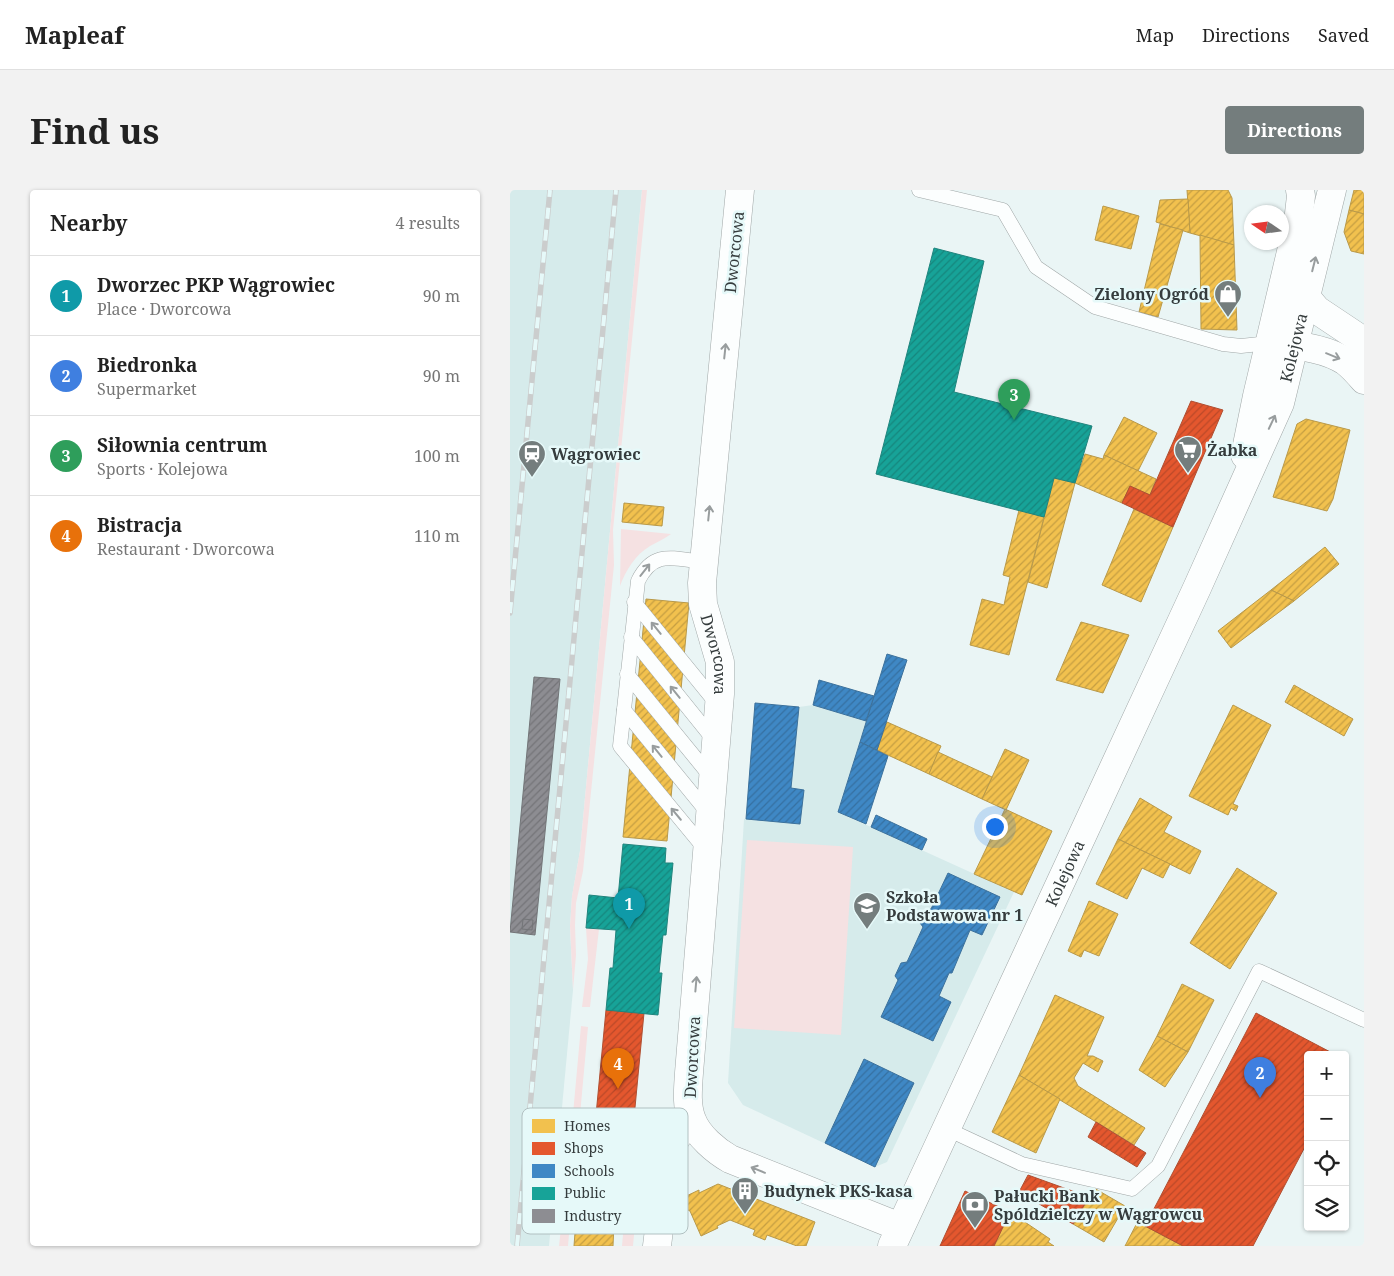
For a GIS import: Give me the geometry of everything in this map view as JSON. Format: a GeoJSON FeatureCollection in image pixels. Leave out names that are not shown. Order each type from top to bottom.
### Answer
{"type":"FeatureCollection","features":[{"type":"Feature","properties":{"kind":"street","name":"Dworcowa"},"geometry":{"type":"LineString","coordinates":[[740,190],[704,562],[703,604],[720,662],[719,706],[688,1073],[688,1095],[692,1120],[698,1130],[713,1147],[730,1159],[896,1237]]}},
{"type":"Feature","properties":{"kind":"street","name":"Kolejowa"},"geometry":{"type":"LineString","coordinates":[[896,1237],[1216,547],[1236,498],[1280,403],[1282,344],[1298,222],[1300,190]]}},
{"type":"Feature","properties":{"kind":"street","name":"Kolejowa"},"geometry":{"type":"LineString","coordinates":[[1282,344],[1306,297],[1332,190]]}},
{"type":"Feature","properties":{"kind":"street"},"geometry":{"type":"LineString","coordinates":[[1306,297],[1317,310],[1356,336],[1364,348]]}},
{"type":"Feature","properties":{"kind":"street"},"geometry":{"type":"LineString","coordinates":[[1282,344],[1331,354],[1345,361],[1364,380]]}},
{"type":"Feature","properties":{"kind":"street","name":"Dworcowa"},"geometry":{"type":"LineString","coordinates":[[688,1124],[692,1120]]}},
{"type":"Feature","properties":{"kind":"lane"},"geometry":{"type":"LineString","coordinates":[[919,190],[1003,210],[1036,267],[1095,307],[1223,344],[1241,346],[1282,344]]}},
{"type":"Feature","properties":{"kind":"lane"},"geometry":{"type":"LineString","coordinates":[[704,562],[665,558],[656,560],[642,572],[634,602],[620,746],[708,851]]}},
{"type":"Feature","properties":{"kind":"lane"},"geometry":{"type":"LineString","coordinates":[[634,602],[719,706]]}},
{"type":"Feature","properties":{"kind":"lane"},"geometry":{"type":"LineString","coordinates":[[631,637],[716,743]]}},
{"type":"Feature","properties":{"kind":"lane"},"geometry":{"type":"LineString","coordinates":[[627,674],[713,779]]}},
{"type":"Feature","properties":{"kind":"lane"},"geometry":{"type":"LineString","coordinates":[[624,710],[710,816]]}},
{"type":"Feature","properties":{"kind":"lane"},"geometry":{"type":"LineString","coordinates":[[946,1128],[1022,1164],[1132,1189],[1158,1166],[1259,971],[1364,1020]]}},
{"type":"Feature","properties":{"kind":"shaded area"},"geometry":{"type":"Polygon","coordinates":[[[510,190],[642,190],[580,851],[572,896],[570,927],[573,990],[562,1108],[522,1108],[522,1234],[550,1234],[549,1246],[510,1246],[510,190]]]}},
{"type":"Feature","properties":{"kind":"shaded area"},"geometry":{"type":"Polygon","coordinates":[[[642,190],[647,190],[613,530],[614,565],[583,871],[576,903],[576,955],[573,990],[570,926],[572,896],[580,851],[642,190]]]}},
{"type":"Feature","properties":{"kind":"shaded area"},"geometry":{"type":"Polygon","coordinates":[[[621,529],[671,534],[650,546],[635,558],[620,586],[621,529]]]}},
{"type":"Feature","properties":{"kind":"shaded area","name":"Szkoła Podstawowa nr 1"},"geometry":{"type":"Polygon","coordinates":[[[755,703],[799,707],[813,705],[866,721],[838,812],[1014,892],[887,1162],[875,1167],[743,1105],[728,1083],[744,819],[746,819],[755,703]]]}},
{"type":"Feature","properties":{"kind":"shaded area"},"geometry":{"type":"Polygon","coordinates":[[[747,840],[853,847],[841,1035],[734,1028],[747,840]]]}},
{"type":"Feature","properties":{"kind":"shaded area"},"geometry":{"type":"Polygon","coordinates":[[[586,928],[599,929],[590,1007],[582,1007],[588,959],[586,928]]]}},
{"type":"Feature","properties":{"kind":"shaded area"},"geometry":{"type":"Polygon","coordinates":[[[581,1026],[588,1027],[581,1108],[574,1108],[581,1026]]]}},
{"type":"Feature","properties":{"kind":"shaded area"},"geometry":{"type":"Polygon","coordinates":[[[560,1234],[569,1234],[568,1246],[559,1246],[560,1234]]]}},
{"type":"Feature","properties":{"kind":"shaded area"},"geometry":{"type":"Polygon","coordinates":[[[623,1234],[634,1234],[633,1246],[622,1246],[623,1234]]]}},
{"type":"Feature","properties":{"kind":"building: Homes"},"geometry":{"type":"Polygon","coordinates":[[[1187,190],[1228,190],[1232,198],[1234,245],[1190,233],[1187,190]]]}},
{"type":"Feature","properties":{"kind":"building: Homes"},"geometry":{"type":"Polygon","coordinates":[[[1354,190],[1364,190],[1364,214],[1349,210],[1354,190]]]}},
{"type":"Feature","properties":{"kind":"building: Homes"},"geometry":{"type":"Polygon","coordinates":[[[1188,199],[1190,233],[1156,222],[1160,200],[1188,199]]]}},
{"type":"Feature","properties":{"kind":"building: Homes"},"geometry":{"type":"Polygon","coordinates":[[[1103,206],[1139,216],[1131,249],[1095,240],[1103,206]]]}},
{"type":"Feature","properties":{"kind":"building: Homes"},"geometry":{"type":"Polygon","coordinates":[[[1349,210],[1364,214],[1364,254],[1351,251],[1344,232],[1349,210]]]}},
{"type":"Feature","properties":{"kind":"building: Homes"},"geometry":{"type":"Polygon","coordinates":[[[1160,224],[1183,230],[1158,317],[1139,312],[1160,224]]]}},
{"type":"Feature","properties":{"kind":"building: Homes"},"geometry":{"type":"Polygon","coordinates":[[[1200,235],[1234,245],[1237,330],[1201,329],[1200,235]]]}},
{"type":"Feature","properties":{"kind":"building: Homes"},"geometry":{"type":"Polygon","coordinates":[[[1124,417],[1157,433],[1138,471],[1104,455],[1124,417]]]}},
{"type":"Feature","properties":{"kind":"building: Homes"},"geometry":{"type":"Polygon","coordinates":[[[1306,419],[1350,430],[1333,499],[1327,511],[1273,497],[1297,424],[1306,419]]]}},
{"type":"Feature","properties":{"kind":"building: Homes"},"geometry":{"type":"Polygon","coordinates":[[[1085,454],[1103,459],[1104,455],[1156,479],[1150,495],[1130,486],[1122,503],[1075,483],[1085,454]]]}},
{"type":"Feature","properties":{"kind":"building: Homes"},"geometry":{"type":"Polygon","coordinates":[[[1054,478],[1075,483],[1047,588],[1028,582],[1054,478]]]}},
{"type":"Feature","properties":{"kind":"building: Homes"},"geometry":{"type":"Polygon","coordinates":[[[624,503],[664,507],[662,526],[622,522],[624,503]]]}},
{"type":"Feature","properties":{"kind":"building: Homes"},"geometry":{"type":"Polygon","coordinates":[[[1134,509],[1173,527],[1141,602],[1102,585],[1134,509]]]}},
{"type":"Feature","properties":{"kind":"building: Homes"},"geometry":{"type":"Polygon","coordinates":[[[1019,510],[1044,517],[1009,655],[970,645],[982,599],[1004,605],[1010,577],[1003,575],[1019,510]]]}},
{"type":"Feature","properties":{"kind":"building: Homes"},"geometry":{"type":"Polygon","coordinates":[[[1325,547],[1339,564],[1294,601],[1271,590],[1325,547]]]}},
{"type":"Feature","properties":{"kind":"building: Homes"},"geometry":{"type":"Polygon","coordinates":[[[1271,590],[1294,601],[1231,648],[1218,631],[1271,590]]]}},
{"type":"Feature","properties":{"kind":"building: Homes"},"geometry":{"type":"Polygon","coordinates":[[[646,599],[689,603],[667,841],[623,837],[646,599]]]}},
{"type":"Feature","properties":{"kind":"building: Homes"},"geometry":{"type":"Polygon","coordinates":[[[1081,622],[1129,635],[1103,693],[1056,680],[1081,622]]]}},
{"type":"Feature","properties":{"kind":"building: Homes"},"geometry":{"type":"Polygon","coordinates":[[[1294,685],[1353,719],[1344,736],[1285,702],[1294,685]]]}},
{"type":"Feature","properties":{"kind":"building: Homes"},"geometry":{"type":"Polygon","coordinates":[[[1233,705],[1271,725],[1233,804],[1238,806],[1236,811],[1231,808],[1228,815],[1189,796],[1233,705]]]}},
{"type":"Feature","properties":{"kind":"building: Homes"},"geometry":{"type":"Polygon","coordinates":[[[887,722],[941,746],[929,774],[877,750],[887,722]]]}},
{"type":"Feature","properties":{"kind":"building: Homes"},"geometry":{"type":"Polygon","coordinates":[[[1005,749],[1029,760],[1006,810],[982,799],[1005,749]]]}},
{"type":"Feature","properties":{"kind":"building: Homes"},"geometry":{"type":"Polygon","coordinates":[[[938,752],[992,777],[982,799],[929,774],[938,752]]]}},
{"type":"Feature","properties":{"kind":"building: Homes"},"geometry":{"type":"Polygon","coordinates":[[[1140,798],[1172,817],[1164,832],[1201,851],[1190,874],[1118,839],[1140,798]]]}},
{"type":"Feature","properties":{"kind":"building: Homes"},"geometry":{"type":"Polygon","coordinates":[[[1005,809],[1052,831],[1022,895],[974,874],[1005,809]]]}},
{"type":"Feature","properties":{"kind":"building: Homes"},"geometry":{"type":"Polygon","coordinates":[[[1118,839],[1170,864],[1163,878],[1142,868],[1127,899],[1096,884],[1118,839]]]}},
{"type":"Feature","properties":{"kind":"building: Homes"},"geometry":{"type":"Polygon","coordinates":[[[1237,868],[1277,893],[1230,969],[1190,943],[1237,868]]]}},
{"type":"Feature","properties":{"kind":"building: Homes"},"geometry":{"type":"Polygon","coordinates":[[[1089,901],[1118,914],[1099,956],[1084,950],[1081,957],[1068,951],[1089,901]]]}},
{"type":"Feature","properties":{"kind":"building: Homes"},"geometry":{"type":"Polygon","coordinates":[[[1182,984],[1214,1000],[1188,1052],[1157,1036],[1182,984]]]}},
{"type":"Feature","properties":{"kind":"building: Homes"},"geometry":{"type":"Polygon","coordinates":[[[1055,995],[1104,1017],[1087,1056],[1093,1056],[1103,1061],[1098,1072],[1083,1063],[1074,1078],[1078,1086],[1145,1128],[1134,1145],[1019,1075],[1055,995]]]}},
{"type":"Feature","properties":{"kind":"building: Homes"},"geometry":{"type":"Polygon","coordinates":[[[1157,1036],[1188,1052],[1165,1087],[1139,1070],[1157,1036]]]}},
{"type":"Feature","properties":{"kind":"building: Homes"},"geometry":{"type":"Polygon","coordinates":[[[1019,1075],[1060,1099],[1036,1153],[992,1132],[1019,1075]]]}},
{"type":"Feature","properties":{"kind":"building: Homes","name":"Budynek PKS-kasa"},"geometry":{"type":"Polygon","coordinates":[[[718,1184],[815,1222],[806,1246],[797,1246],[767,1235],[765,1240],[753,1235],[755,1230],[730,1220],[701,1236],[688,1210],[688,1195],[699,1190],[699,1193],[718,1184]]]}},
{"type":"Feature","properties":{"kind":"building: Homes"},"geometry":{"type":"Polygon","coordinates":[[[1094,1188],[1125,1206],[1104,1242],[1073,1224],[1094,1188]]]}},
{"type":"Feature","properties":{"kind":"building: Homes"},"geometry":{"type":"Polygon","coordinates":[[[1010,1212],[1050,1239],[1048,1242],[1054,1246],[994,1246],[1010,1212]]]}},
{"type":"Feature","properties":{"kind":"building: Homes"},"geometry":{"type":"Polygon","coordinates":[[[1138,1221],[1145,1226],[1183,1246],[1125,1246],[1138,1221]]]}},
{"type":"Feature","properties":{"kind":"building: Homes"},"geometry":{"type":"Polygon","coordinates":[[[575,1234],[614,1234],[613,1246],[574,1246],[575,1234]]]}},
{"type":"Feature","properties":{"kind":"building: Shops"},"geometry":{"type":"Polygon","coordinates":[[[1191,401],[1223,410],[1173,527],[1122,503],[1130,486],[1150,495],[1191,401]]]}},
{"type":"Feature","properties":{"kind":"building: Shops"},"geometry":{"type":"Polygon","coordinates":[[[606,1010],[644,1013],[635,1108],[597,1108],[606,1010]]]}},
{"type":"Feature","properties":{"kind":"building: Shops"},"geometry":{"type":"Polygon","coordinates":[[[1256,1013],[1328,1051],[1304,1051],[1304,1149],[1253,1246],[1183,1246],[1145,1226],[1256,1013]]]}},
{"type":"Feature","properties":{"kind":"building: Shops"},"geometry":{"type":"Polygon","coordinates":[[[1096,1122],[1146,1153],[1137,1167],[1088,1137],[1096,1122]]]}},
{"type":"Feature","properties":{"kind":"building: Shops"},"geometry":{"type":"Polygon","coordinates":[[[1028,1175],[1089,1197],[1073,1224],[1019,1192],[1028,1175]]]}},
{"type":"Feature","properties":{"kind":"building: Shops","name":"Pałucki Bank Spóldzielczy w Wągrowcu"},"geometry":{"type":"Polygon","coordinates":[[[965,1191],[1010,1212],[994,1246],[940,1246],[965,1191]]]}},
{"type":"Feature","properties":{"kind":"building: Schools"},"geometry":{"type":"Polygon","coordinates":[[[887,654],[907,660],[877,750],[860,742],[887,654]]]}},
{"type":"Feature","properties":{"kind":"building: Schools"},"geometry":{"type":"Polygon","coordinates":[[[819,680],[874,696],[866,721],[813,705],[819,680]]]}},
{"type":"Feature","properties":{"kind":"building: Schools"},"geometry":{"type":"Polygon","coordinates":[[[755,703],[799,707],[791,788],[804,790],[800,824],[746,819],[755,703]]]}},
{"type":"Feature","properties":{"kind":"building: Schools"},"geometry":{"type":"Polygon","coordinates":[[[860,742],[888,756],[866,824],[838,812],[860,742]]]}},
{"type":"Feature","properties":{"kind":"building: Schools"},"geometry":{"type":"Polygon","coordinates":[[[876,815],[927,839],[922,850],[871,827],[876,815]]]}},
{"type":"Feature","properties":{"kind":"building: Schools"},"geometry":{"type":"Polygon","coordinates":[[[948,873],[1000,897],[982,935],[970,930],[952,973],[949,973],[939,996],[951,1002],[933,1041],[881,1017],[898,980],[895,976],[901,963],[907,962],[923,927],[920,923],[926,910],[931,909],[948,873]]]}},
{"type":"Feature","properties":{"kind":"building: Schools"},"geometry":{"type":"Polygon","coordinates":[[[864,1059],[914,1083],[875,1167],[825,1143],[864,1059]]]}},
{"type":"Feature","properties":{"kind":"building: Public"},"geometry":{"type":"Polygon","coordinates":[[[934,248],[984,261],[954,392],[1092,426],[1075,483],[1054,478],[1044,517],[876,474],[934,248]]]}},
{"type":"Feature","properties":{"kind":"building: Public"},"geometry":{"type":"Polygon","coordinates":[[[623,844],[666,848],[665,863],[673,863],[666,935],[663,935],[659,973],[662,973],[658,1015],[606,1010],[610,968],[613,968],[616,930],[586,928],[589,895],[618,898],[623,844]]]}},
{"type":"Feature","properties":{"kind":"building: Industry"},"geometry":{"type":"Polygon","coordinates":[[[534,677],[560,679],[535,935],[510,932],[534,677]]]}},
{"type":"Feature","properties":{"kind":"building: Industry"},"geometry":{"type":"Polygon","coordinates":[[[523,919],[533,920],[532,930],[522,929],[523,919]]]}},
{"type":"Feature","properties":{"kind":"railway"},"geometry":{"type":"LineString","coordinates":[[510,613],[550,190]]}},
{"type":"Feature","properties":{"kind":"railway"},"geometry":{"type":"LineString","coordinates":[[530,1108],[616,190]]}},
{"type":"Feature","properties":{"kind":"railway"},"geometry":{"type":"LineString","coordinates":[[517,1246],[522,1193]]}},
{"type":"Feature","properties":{"kind":"place","name":"Zielony Ogród"},"geometry":{"type":"Point","coordinates":[1228,318]}},
{"type":"Feature","properties":{"kind":"place","name":"Siłownia centrum"},"geometry":{"type":"Point","coordinates":[1014,420]}},
{"type":"Feature","properties":{"kind":"place","name":"Żabka"},"geometry":{"type":"Point","coordinates":[1188,474]}},
{"type":"Feature","properties":{"kind":"place","name":"Wągrowiec"},"geometry":{"type":"Point","coordinates":[532,478]}},
{"type":"Feature","properties":{"kind":"place","name":"Dworzec PKP Wągrowiec"},"geometry":{"type":"Point","coordinates":[629,929]}},
{"type":"Feature","properties":{"kind":"place","name":"Szkoła Podstawowa nr 1"},"geometry":{"type":"Point","coordinates":[867,930]}},
{"type":"Feature","properties":{"kind":"place","name":"Bistracja"},"geometry":{"type":"Point","coordinates":[618,1089]}},
{"type":"Feature","properties":{"kind":"place","name":"Biedronka"},"geometry":{"type":"Point","coordinates":[1260,1098]}},
{"type":"Feature","properties":{"kind":"place","name":"Budynek PKS-kasa"},"geometry":{"type":"Point","coordinates":[745,1215]}},
{"type":"Feature","properties":{"kind":"place","name":"Pałucki Bank Spóldzielczy w Wągrowcu"},"geometry":{"type":"Point","coordinates":[975,1229]}}]}
